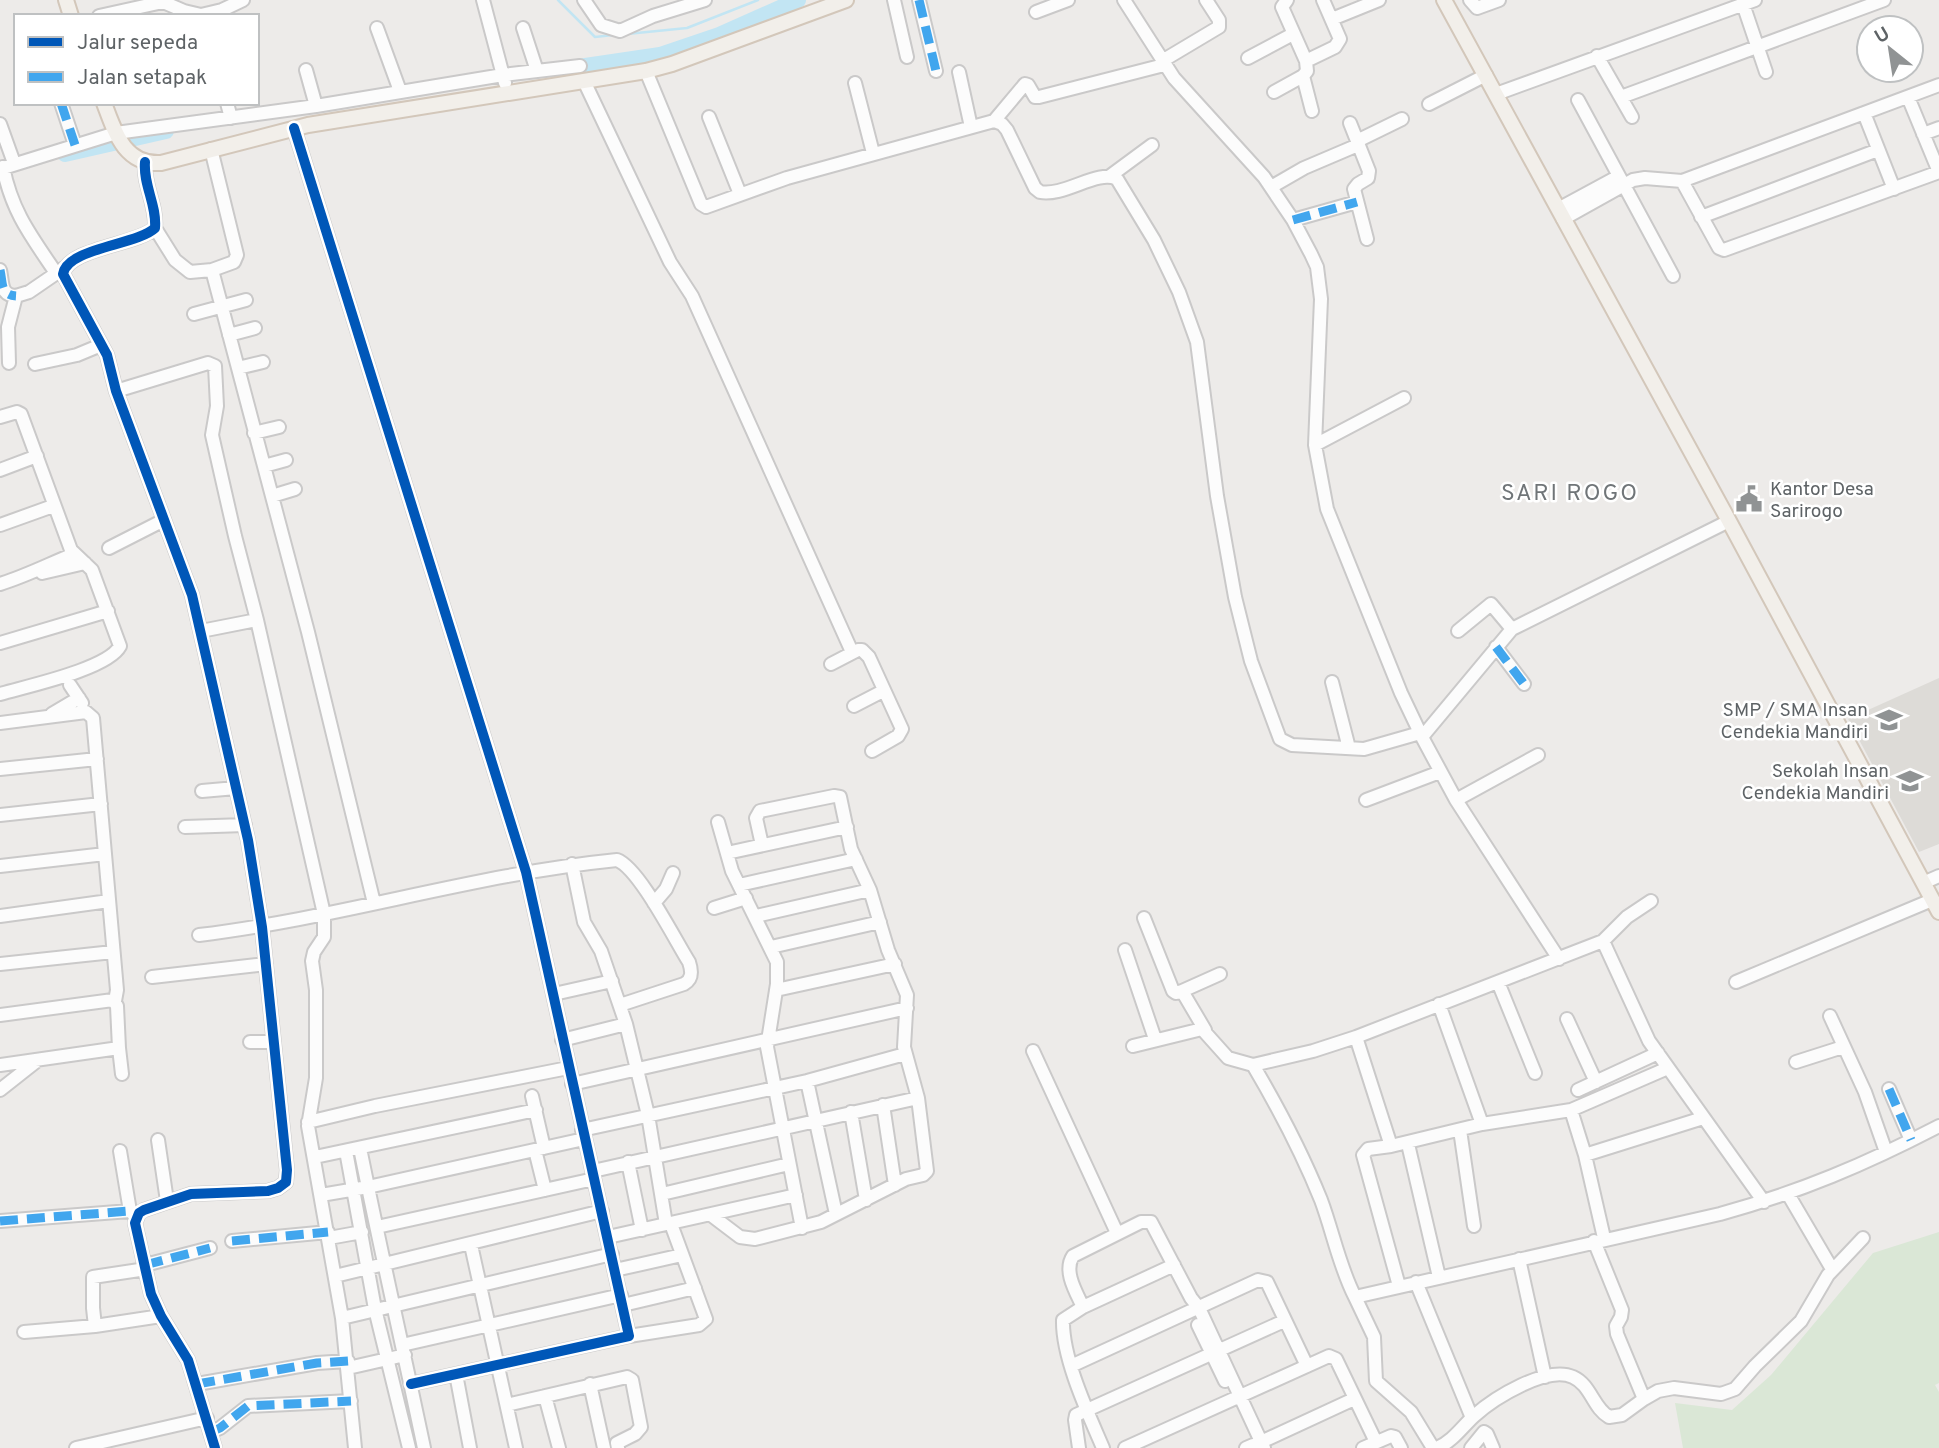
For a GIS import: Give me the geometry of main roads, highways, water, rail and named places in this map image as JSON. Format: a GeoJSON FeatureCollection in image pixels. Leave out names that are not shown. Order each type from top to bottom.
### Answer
{"type":"FeatureCollection","features":[{"type":"Feature","properties":{"kind":"main road"},"geometry":{"type":"LineString","coordinates":[[105,105],[119,139],[145,162],[161,163],[263,133],[420,97],[505,83],[584,81],[646,71],[672,64],[846,0]]}},
{"type":"Feature","properties":{"kind":"main road"},"geometry":{"type":"LineString","coordinates":[[1445,3],[1936,906]]}},
{"type":"Feature","properties":{"kind":"waterway"},"geometry":{"type":"LineString","coordinates":[[558,0],[595,37],[613,35]]}},
{"type":"Feature","properties":{"kind":"waterway"},"geometry":{"type":"LineString","coordinates":[[627,34],[687,28],[758,0]]}},
{"type":"Feature","properties":{"kind":"waterway"},"geometry":{"type":"LineString","coordinates":[[565,69],[660,55],[719,35],[798,0]]}},
{"type":"Feature","properties":{"kind":"waterway"},"geometry":{"type":"LineString","coordinates":[[65,154],[166,131]]}},
{"type":"Feature","properties":{"kind":"place","name":"Kantor Desa Sarirogo"},"geometry":{"type":"Point","coordinates":[1749,499]}},
{"type":"Feature","properties":{"kind":"place","name":"SMP / SMA Insan Cendekia Mandiri"},"geometry":{"type":"Point","coordinates":[1889,720]}},
{"type":"Feature","properties":{"kind":"place","name":"Sekolah Insan Cendekia Mandiri"},"geometry":{"type":"Point","coordinates":[1910,781]}},
{"type":"Feature","properties":{"kind":"district","name":"SARI ROGO"},"geometry":{"type":"Point","coordinates":[1570,492]}}]}
